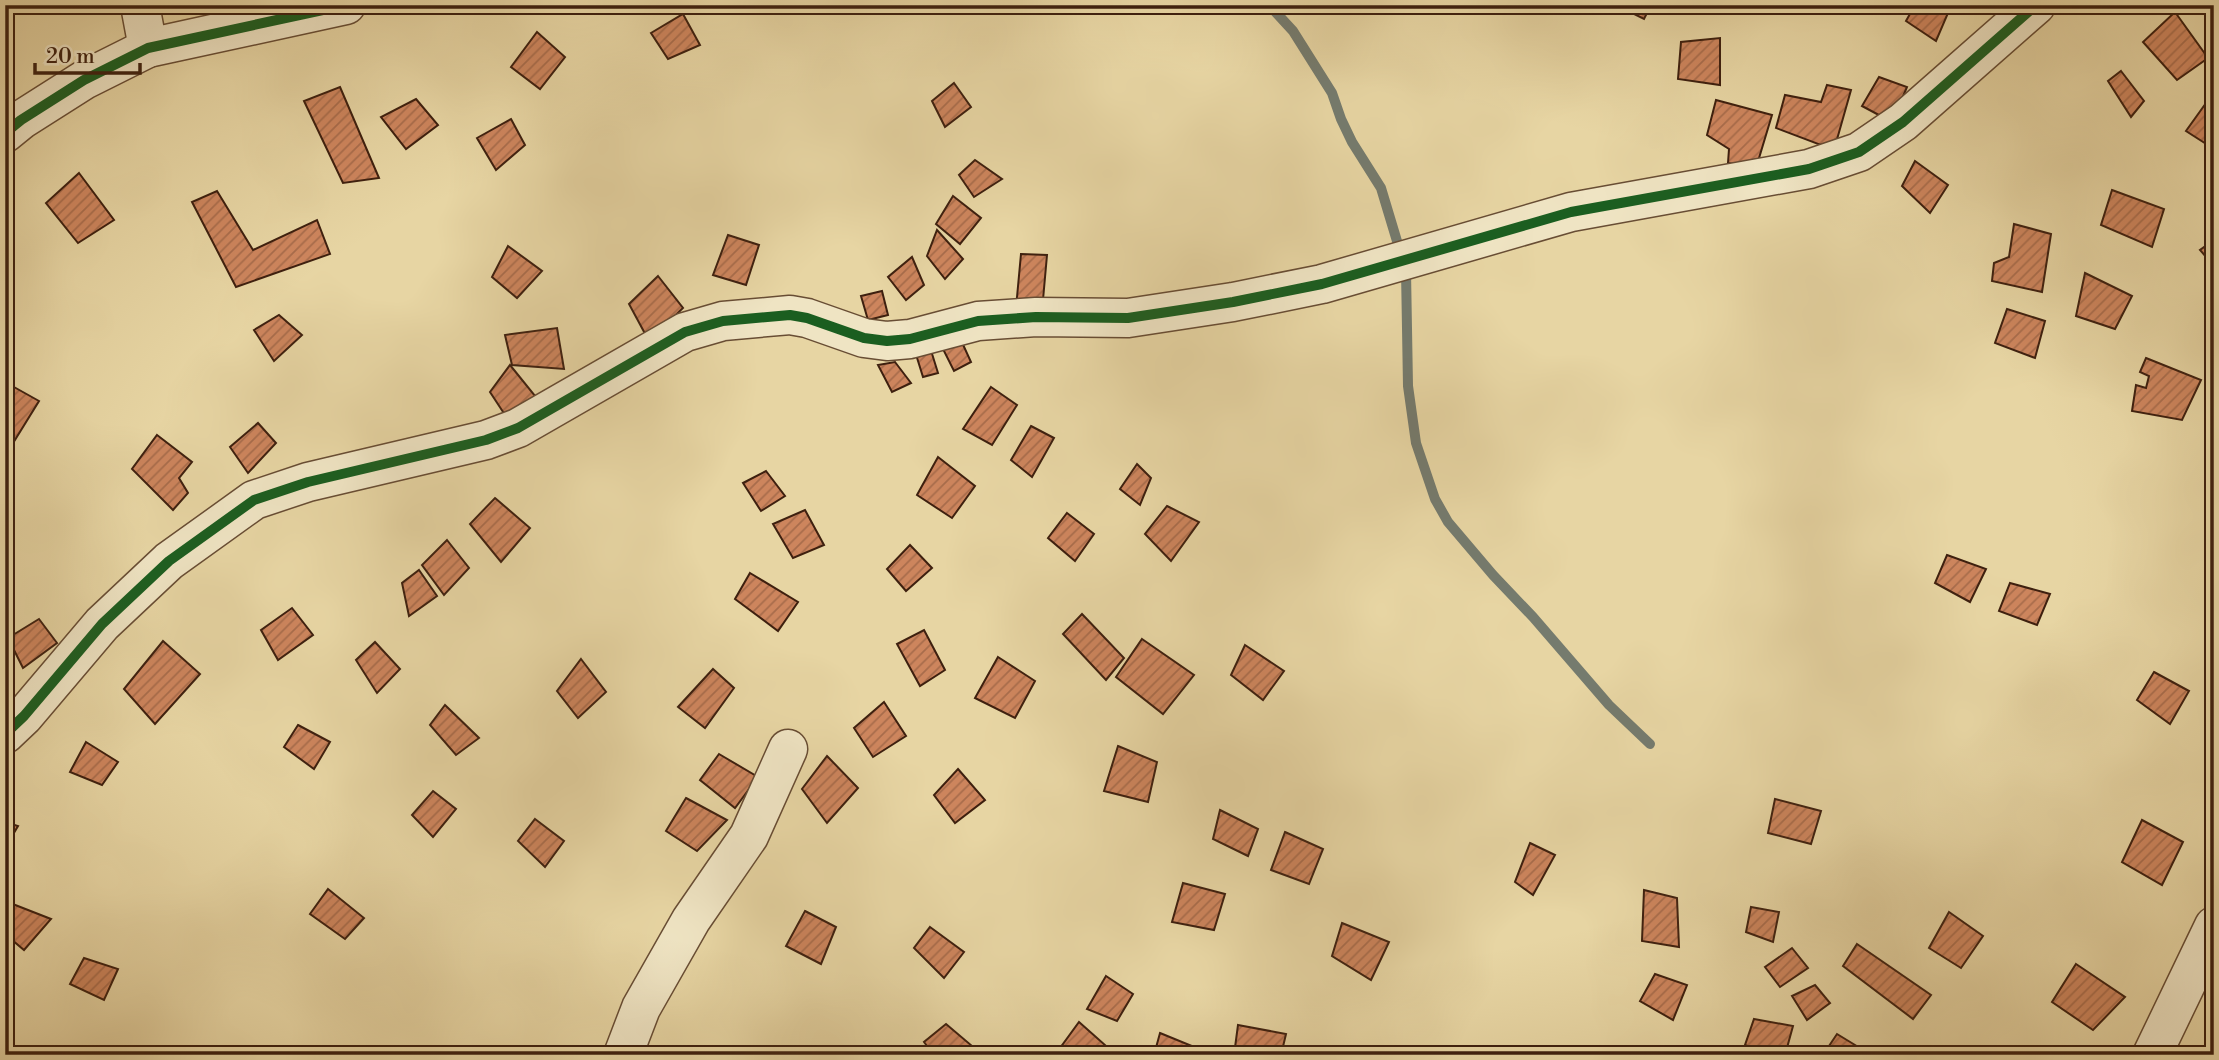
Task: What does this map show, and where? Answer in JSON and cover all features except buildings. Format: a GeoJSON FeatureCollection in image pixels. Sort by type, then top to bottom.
{"type":"FeatureCollection","features":[{"type":"Feature","properties":{"kind":"street"},"geometry":{"type":"LineString","coordinates":[[140,5],[148,48]]}},
{"type":"Feature","properties":{"kind":"street"},"geometry":{"type":"LineString","coordinates":[[5,133],[84,80],[148,48],[346,5]]}},
{"type":"Feature","properties":{"kind":"street"},"geometry":{"type":"LineString","coordinates":[[5,734],[24,716],[102,624],[169,562],[254,500],[308,482],[486,440],[518,428],[685,332],[723,321],[790,315],[807,318],[864,338],[887,341],[911,339],[978,321],[1036,317],[1128,318],[1233,302],[1322,284],[1571,212],[1809,169],[1859,152],[1903,122],[2036,5]]}},
{"type":"Feature","properties":{"kind":"street"},"geometry":{"type":"LineString","coordinates":[[622,1055],[641,1008],[691,920],[749,836],[788,749]]}},
{"type":"Feature","properties":{"kind":"street"},"geometry":{"type":"LineString","coordinates":[[2152,1055],[2214,926]]}},
{"type":"Feature","properties":{"kind":"waterway"},"geometry":{"type":"LineString","coordinates":[[1269,5],[1293,31],[1332,93],[1352,142],[1381,188],[1406,271],[1408,386],[1416,443],[1435,499],[1448,522],[1493,575],[1609,705],[1650,744]]}},
{"type":"Feature","properties":{"kind":"cycle path"},"geometry":{"type":"LineString","coordinates":[[5,133],[84,80],[148,48],[346,5]]}},
{"type":"Feature","properties":{"kind":"cycle path"},"geometry":{"type":"LineString","coordinates":[[5,734],[24,716],[102,624],[169,561],[254,500],[308,482],[486,440],[518,428],[685,332],[723,321],[790,315],[807,318],[864,338],[887,341],[910,339],[978,321],[1036,317],[1128,318],[1233,302],[1322,284],[1571,212],[1809,169],[1859,152],[1903,122],[2036,5]]}}]}
